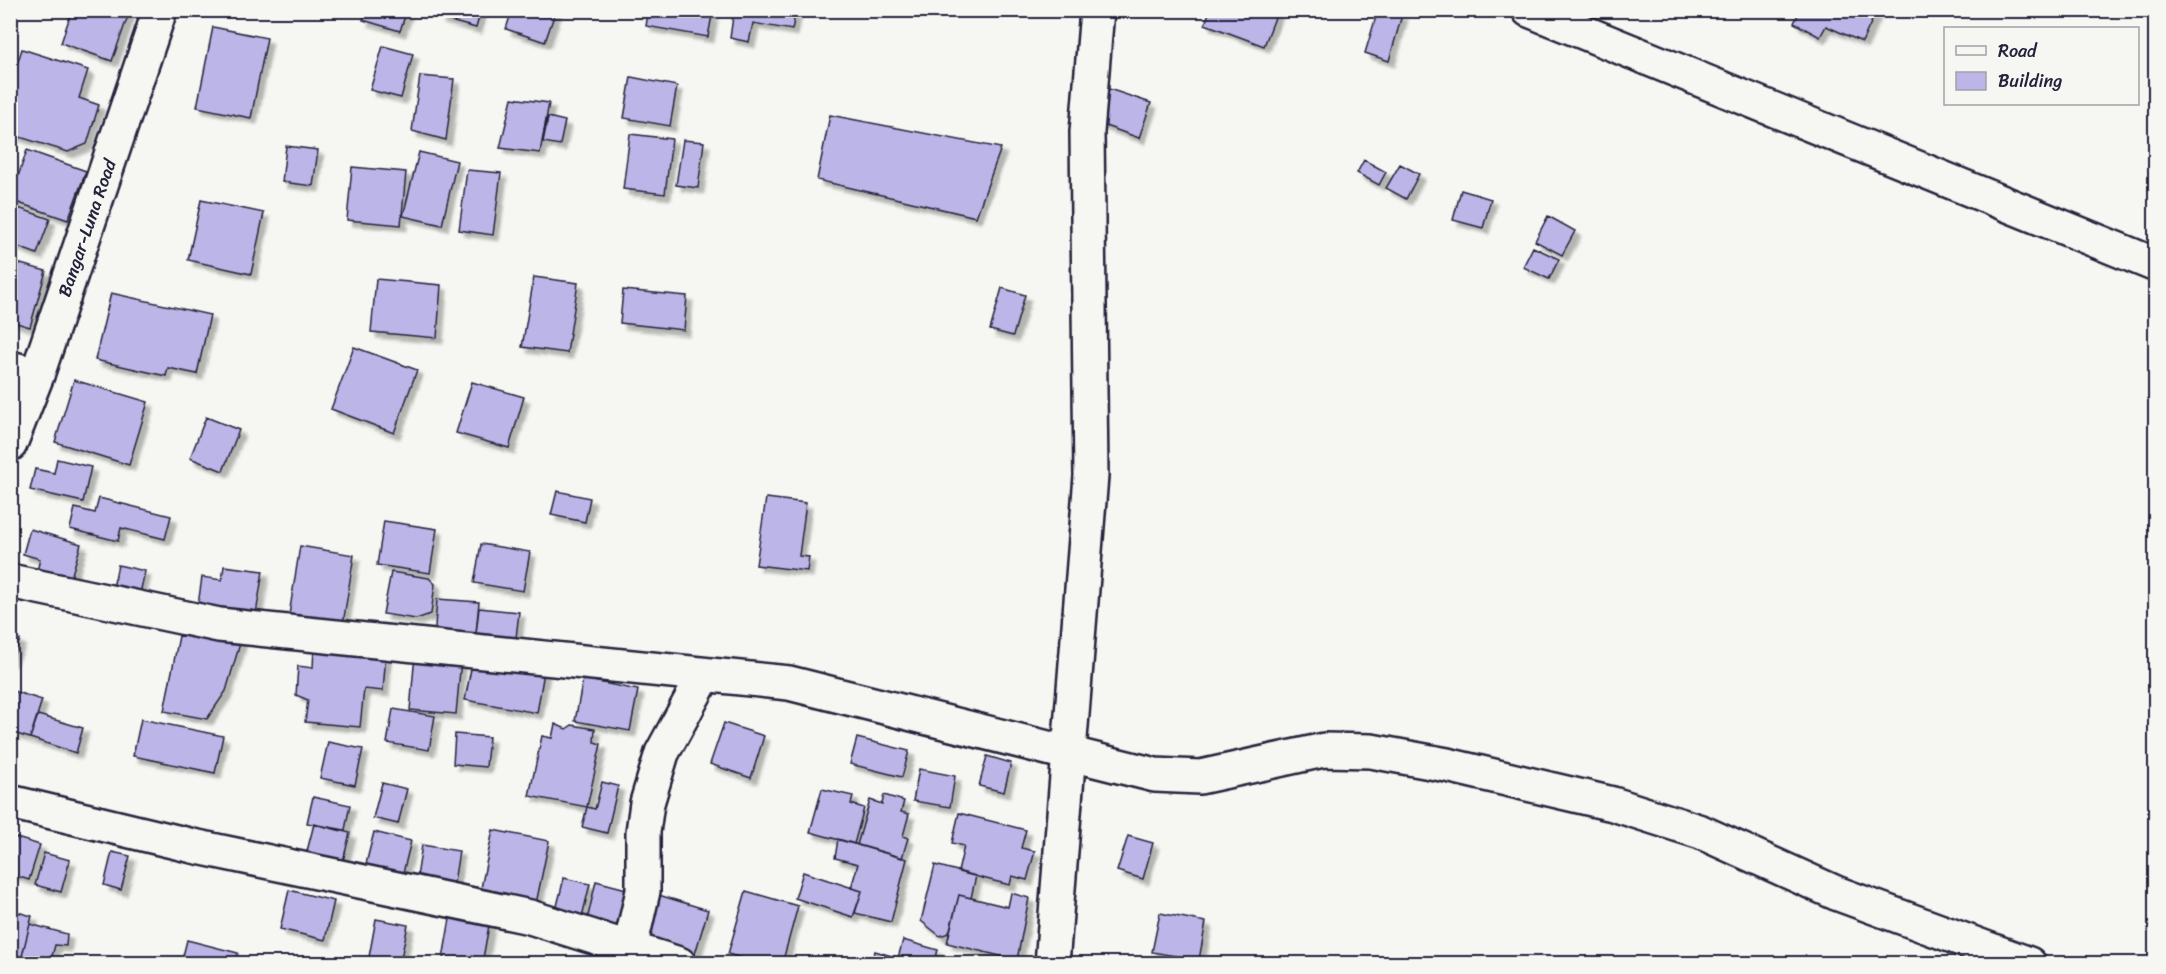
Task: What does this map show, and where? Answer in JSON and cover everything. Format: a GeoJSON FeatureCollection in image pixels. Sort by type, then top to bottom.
{"type":"FeatureCollection","features":[{"type":"Feature","properties":{"kind":"street","name":"Bangar-Luna Road"},"geometry":{"type":"LineString","coordinates":[[10,444],[24,371],[160,10]]}},
{"type":"Feature","properties":{"kind":"street"},"geometry":{"type":"LineString","coordinates":[[1052,963],[1091,476],[1087,132],[1096,10]]}},
{"type":"Feature","properties":{"kind":"street"},"geometry":{"type":"LineString","coordinates":[[1529,10],[2156,265]]}},
{"type":"Feature","properties":{"kind":"street"},"geometry":{"type":"LineString","coordinates":[[10,581],[219,625],[789,683],[1155,775],[1200,777],[1324,750],[1371,751],[1447,765],[1613,804],[1701,832],[1836,893],[2028,963]]}},
{"type":"Feature","properties":{"kind":"street"},"geometry":{"type":"LineString","coordinates":[[630,948],[643,891],[643,832],[647,803],[662,753],[704,676]]}},
{"type":"Feature","properties":{"kind":"street"},"geometry":{"type":"LineString","coordinates":[[10,802],[193,846],[530,917],[679,963]]}},
{"type":"Feature","properties":{"kind":"building"},"geometry":{"type":"Polygon","coordinates":[[[72,10],[122,10],[129,13],[112,61],[61,43],[72,10]]]}},
{"type":"Feature","properties":{"kind":"building"},"geometry":{"type":"Polygon","coordinates":[[[366,10],[407,10],[400,31],[363,20],[366,10]]]}},
{"type":"Feature","properties":{"kind":"building"},"geometry":{"type":"Polygon","coordinates":[[[441,10],[481,10],[476,28],[439,18],[441,10]]]}},
{"type":"Feature","properties":{"kind":"building"},"geometry":{"type":"Polygon","coordinates":[[[512,10],[556,10],[545,42],[506,29],[512,10]]]}},
{"type":"Feature","properties":{"kind":"building"},"geometry":{"type":"Polygon","coordinates":[[[713,10],[708,37],[646,26],[648,14],[632,11],[713,10]]]}},
{"type":"Feature","properties":{"kind":"building"},"geometry":{"type":"Polygon","coordinates":[[[734,10],[796,10],[792,30],[753,23],[749,42],[730,38],[734,10]]]}},
{"type":"Feature","properties":{"kind":"building"},"geometry":{"type":"Polygon","coordinates":[[[1210,10],[1278,10],[1264,46],[1205,24],[1210,10]]]}},
{"type":"Feature","properties":{"kind":"building"},"geometry":{"type":"Polygon","coordinates":[[[1378,10],[1402,15],[1389,61],[1365,53],[1378,10]]]}},
{"type":"Feature","properties":{"kind":"building"},"geometry":{"type":"Polygon","coordinates":[[[1800,10],[1877,10],[1862,42],[1826,26],[1820,37],[1794,23],[1800,10]]]}},
{"type":"Feature","properties":{"kind":"building"},"geometry":{"type":"Polygon","coordinates":[[[213,27],[267,38],[251,118],[197,107],[213,27]]]}},
{"type":"Feature","properties":{"kind":"building"},"geometry":{"type":"Polygon","coordinates":[[[383,46],[413,54],[401,98],[370,90],[383,46]]]}},
{"type":"Feature","properties":{"kind":"building"},"geometry":{"type":"Polygon","coordinates":[[[22,49],[88,70],[79,98],[99,105],[87,144],[68,152],[10,134],[10,86],[22,49]]]}},
{"type":"Feature","properties":{"kind":"building"},"geometry":{"type":"Polygon","coordinates":[[[420,76],[454,79],[446,140],[412,131],[420,76]]]}},
{"type":"Feature","properties":{"kind":"building"},"geometry":{"type":"Polygon","coordinates":[[[631,77],[677,86],[670,126],[624,118],[631,77]]]}},
{"type":"Feature","properties":{"kind":"building"},"geometry":{"type":"Polygon","coordinates":[[[1109,89],[1151,103],[1139,138],[1097,123],[1109,89]]]}},
{"type":"Feature","properties":{"kind":"building"},"geometry":{"type":"Polygon","coordinates":[[[512,98],[549,103],[540,153],[500,148],[512,98]]]}},
{"type":"Feature","properties":{"kind":"building"},"geometry":{"type":"Polygon","coordinates":[[[830,115],[1001,148],[976,217],[817,180],[830,115]]]}},
{"type":"Feature","properties":{"kind":"building"},"geometry":{"type":"Polygon","coordinates":[[[548,117],[565,121],[560,145],[543,142],[548,117]]]}},
{"type":"Feature","properties":{"kind":"building"},"geometry":{"type":"Polygon","coordinates":[[[630,134],[672,139],[665,194],[623,189],[630,134]]]}},
{"type":"Feature","properties":{"kind":"building"},"geometry":{"type":"Polygon","coordinates":[[[683,140],[704,142],[698,188],[676,185],[683,140]]]}},
{"type":"Feature","properties":{"kind":"building"},"geometry":{"type":"Polygon","coordinates":[[[286,146],[318,150],[313,186],[282,182],[286,146]]]}},
{"type":"Feature","properties":{"kind":"building"},"geometry":{"type":"Polygon","coordinates":[[[27,150],[86,171],[68,220],[10,200],[27,150]]]}},
{"type":"Feature","properties":{"kind":"building"},"geometry":{"type":"Polygon","coordinates":[[[419,152],[457,161],[442,225],[403,216],[419,152]]]}},
{"type":"Feature","properties":{"kind":"building"},"geometry":{"type":"Polygon","coordinates":[[[1364,160],[1386,172],[1379,185],[1357,173],[1364,160]]]}},
{"type":"Feature","properties":{"kind":"building"},"geometry":{"type":"Polygon","coordinates":[[[1400,164],[1419,174],[1406,199],[1386,188],[1400,164]]]}},
{"type":"Feature","properties":{"kind":"building"},"geometry":{"type":"Polygon","coordinates":[[[352,167],[406,172],[401,225],[347,220],[352,167]]]}},
{"type":"Feature","properties":{"kind":"building"},"geometry":{"type":"Polygon","coordinates":[[[467,170],[501,173],[493,235],[459,230],[467,170]]]}},
{"type":"Feature","properties":{"kind":"building"},"geometry":{"type":"Polygon","coordinates":[[[1461,190],[1491,199],[1483,228],[1453,220],[1461,190]]]}},
{"type":"Feature","properties":{"kind":"building"},"geometry":{"type":"Polygon","coordinates":[[[201,200],[264,213],[251,274],[188,260],[201,200]]]}},
{"type":"Feature","properties":{"kind":"building"},"geometry":{"type":"Polygon","coordinates":[[[10,205],[50,219],[37,254],[10,244],[10,205]]]}},
{"type":"Feature","properties":{"kind":"building"},"geometry":{"type":"Polygon","coordinates":[[[1548,216],[1575,231],[1562,255],[1535,241],[1548,216]]]}},
{"type":"Feature","properties":{"kind":"building"},"geometry":{"type":"Polygon","coordinates":[[[1533,247],[1559,259],[1549,279],[1523,267],[1533,247]]]}},
{"type":"Feature","properties":{"kind":"building"},"geometry":{"type":"Polygon","coordinates":[[[10,261],[46,271],[30,327],[10,321],[10,261]]]}},
{"type":"Feature","properties":{"kind":"building"},"geometry":{"type":"Polygon","coordinates":[[[534,277],[578,283],[567,353],[522,347],[534,277]]]}},
{"type":"Feature","properties":{"kind":"building"},"geometry":{"type":"Polygon","coordinates":[[[376,279],[441,285],[437,338],[371,332],[376,279]]]}},
{"type":"Feature","properties":{"kind":"building"},"geometry":{"type":"Polygon","coordinates":[[[1002,288],[1025,295],[1013,336],[990,330],[1002,288]]]}},
{"type":"Feature","properties":{"kind":"building"},"geometry":{"type":"Polygon","coordinates":[[[623,290],[687,296],[684,330],[620,323],[623,290]]]}},
{"type":"Feature","properties":{"kind":"building"},"geometry":{"type":"Polygon","coordinates":[[[111,293],[210,315],[197,374],[168,368],[166,376],[95,360],[111,293]]]}},
{"type":"Feature","properties":{"kind":"building"},"geometry":{"type":"Polygon","coordinates":[[[354,347],[417,370],[394,433],[331,409],[354,347]]]}},
{"type":"Feature","properties":{"kind":"building"},"geometry":{"type":"Polygon","coordinates":[[[74,380],[148,402],[129,465],[55,442],[74,380]]]}},
{"type":"Feature","properties":{"kind":"building"},"geometry":{"type":"Polygon","coordinates":[[[472,382],[524,397],[509,448],[456,433],[472,382]]]}},
{"type":"Feature","properties":{"kind":"building"},"geometry":{"type":"Polygon","coordinates":[[[206,417],[239,430],[223,471],[190,458],[206,417]]]}},
{"type":"Feature","properties":{"kind":"building"},"geometry":{"type":"Polygon","coordinates":[[[57,459],[91,467],[83,502],[30,490],[35,469],[54,473],[57,459]]]}},
{"type":"Feature","properties":{"kind":"building"},"geometry":{"type":"Polygon","coordinates":[[[557,491],[590,498],[585,522],[551,515],[557,491]]]}},
{"type":"Feature","properties":{"kind":"building"},"geometry":{"type":"Polygon","coordinates":[[[99,498],[171,516],[165,539],[121,528],[118,541],[70,529],[75,508],[95,513],[99,498]]]}},
{"type":"Feature","properties":{"kind":"building"},"geometry":{"type":"Polygon","coordinates":[[[766,498],[806,503],[799,556],[809,557],[807,571],[756,565],[766,498]]]}},
{"type":"Feature","properties":{"kind":"building"},"geometry":{"type":"Polygon","coordinates":[[[384,521],[437,529],[430,573],[377,565],[384,521]]]}},
{"type":"Feature","properties":{"kind":"building"},"geometry":{"type":"Polygon","coordinates":[[[30,529],[81,544],[67,591],[37,571],[40,559],[23,554],[30,529]]]}},
{"type":"Feature","properties":{"kind":"building"},"geometry":{"type":"Polygon","coordinates":[[[481,544],[530,552],[523,591],[474,583],[481,544]]]}},
{"type":"Feature","properties":{"kind":"building"},"geometry":{"type":"Polygon","coordinates":[[[300,546],[354,555],[343,624],[289,615],[300,546]]]}},
{"type":"Feature","properties":{"kind":"building"},"geometry":{"type":"Polygon","coordinates":[[[118,565],[145,571],[139,598],[112,592],[118,565]]]}},
{"type":"Feature","properties":{"kind":"building"},"geometry":{"type":"Polygon","coordinates":[[[224,566],[263,571],[256,614],[198,605],[202,577],[222,580],[224,566]]]}},
{"type":"Feature","properties":{"kind":"building"},"geometry":{"type":"Polygon","coordinates":[[[391,572],[429,578],[435,584],[431,614],[416,619],[383,614],[391,572]]]}},
{"type":"Feature","properties":{"kind":"building"},"geometry":{"type":"Polygon","coordinates":[[[437,599],[479,602],[475,643],[434,640],[437,599]]]}},
{"type":"Feature","properties":{"kind":"building"},"geometry":{"type":"Polygon","coordinates":[[[479,608],[519,612],[515,647],[475,643],[479,608]]]}},
{"type":"Feature","properties":{"kind":"building"},"geometry":{"type":"Polygon","coordinates":[[[10,636],[20,640],[10,662],[10,636]]]}},
{"type":"Feature","properties":{"kind":"building"},"geometry":{"type":"Polygon","coordinates":[[[179,636],[241,640],[226,691],[207,719],[164,711],[179,636]]]}},
{"type":"Feature","properties":{"kind":"building"},"geometry":{"type":"Polygon","coordinates":[[[314,647],[386,654],[383,691],[364,689],[360,727],[305,722],[308,700],[296,695],[298,666],[313,668],[314,647]]]}},
{"type":"Feature","properties":{"kind":"building"},"geometry":{"type":"Polygon","coordinates":[[[415,655],[461,660],[456,714],[410,710],[415,655]]]}},
{"type":"Feature","properties":{"kind":"building"},"geometry":{"type":"Polygon","coordinates":[[[473,658],[544,672],[537,713],[465,700],[473,658]]]}},
{"type":"Feature","properties":{"kind":"building"},"geometry":{"type":"Polygon","coordinates":[[[583,679],[638,690],[630,731],[575,721],[583,679]]]}},
{"type":"Feature","properties":{"kind":"building"},"geometry":{"type":"Polygon","coordinates":[[[10,690],[42,700],[30,738],[10,732],[10,690]]]}},
{"type":"Feature","properties":{"kind":"building"},"geometry":{"type":"Polygon","coordinates":[[[393,709],[435,716],[429,750],[387,743],[393,709]]]}},
{"type":"Feature","properties":{"kind":"building"},"geometry":{"type":"Polygon","coordinates":[[[38,715],[83,728],[76,753],[30,738],[38,715]]]}},
{"type":"Feature","properties":{"kind":"building"},"geometry":{"type":"Polygon","coordinates":[[[141,719],[223,736],[215,773],[133,756],[141,719]]]}},
{"type":"Feature","properties":{"kind":"building"},"geometry":{"type":"Polygon","coordinates":[[[724,723],[764,736],[751,778],[710,764],[724,723]]]}},
{"type":"Feature","properties":{"kind":"building"},"geometry":{"type":"Polygon","coordinates":[[[555,724],[566,729],[572,725],[595,729],[594,742],[601,744],[587,807],[529,796],[542,736],[552,738],[555,724]]]}},
{"type":"Feature","properties":{"kind":"building"},"geometry":{"type":"Polygon","coordinates":[[[455,734],[489,737],[486,767],[453,764],[455,734]]]}},
{"type":"Feature","properties":{"kind":"building"},"geometry":{"type":"Polygon","coordinates":[[[857,738],[909,751],[902,777],[850,764],[857,738]]]}},
{"type":"Feature","properties":{"kind":"building"},"geometry":{"type":"Polygon","coordinates":[[[328,742],[363,749],[355,785],[320,778],[328,742]]]}},
{"type":"Feature","properties":{"kind":"building"},"geometry":{"type":"Polygon","coordinates":[[[987,756],[1011,763],[1004,792],[979,786],[987,756]]]}},
{"type":"Feature","properties":{"kind":"building"},"geometry":{"type":"Polygon","coordinates":[[[919,769],[955,776],[950,807],[913,801],[919,769]]]}},
{"type":"Feature","properties":{"kind":"building"},"geometry":{"type":"Polygon","coordinates":[[[602,782],[618,786],[607,833],[582,827],[587,807],[595,809],[602,782]]]}},
{"type":"Feature","properties":{"kind":"building"},"geometry":{"type":"Polygon","coordinates":[[[382,783],[407,789],[398,824],[373,818],[382,783]]]}},
{"type":"Feature","properties":{"kind":"building"},"geometry":{"type":"Polygon","coordinates":[[[822,789],[853,796],[851,804],[864,808],[854,844],[810,832],[822,789]]]}},
{"type":"Feature","properties":{"kind":"building"},"geometry":{"type":"Polygon","coordinates":[[[884,795],[904,801],[901,812],[909,814],[903,836],[908,838],[902,858],[857,845],[870,800],[882,804],[884,795]]]}},
{"type":"Feature","properties":{"kind":"building"},"geometry":{"type":"Polygon","coordinates":[[[313,797],[350,805],[345,830],[307,823],[313,797]]]}},
{"type":"Feature","properties":{"kind":"building"},"geometry":{"type":"Polygon","coordinates":[[[959,813],[1026,830],[1021,848],[1035,851],[1027,880],[1012,876],[1010,885],[958,872],[964,846],[952,843],[959,813]]]}},
{"type":"Feature","properties":{"kind":"building"},"geometry":{"type":"Polygon","coordinates":[[[314,824],[350,833],[341,869],[305,859],[314,824]]]}},
{"type":"Feature","properties":{"kind":"building"},"geometry":{"type":"Polygon","coordinates":[[[493,830],[549,841],[536,904],[480,893],[493,830]]]}},
{"type":"Feature","properties":{"kind":"building"},"geometry":{"type":"Polygon","coordinates":[[[374,832],[411,841],[401,881],[364,872],[374,832]]]}},
{"type":"Feature","properties":{"kind":"building"},"geometry":{"type":"Polygon","coordinates":[[[10,836],[40,845],[29,880],[10,874],[10,836]]]}},
{"type":"Feature","properties":{"kind":"building"},"geometry":{"type":"Polygon","coordinates":[[[1128,836],[1153,843],[1143,879],[1117,871],[1128,836]]]}},
{"type":"Feature","properties":{"kind":"building"},"geometry":{"type":"Polygon","coordinates":[[[838,839],[907,859],[891,922],[855,913],[862,891],[851,888],[858,864],[835,858],[838,839]]]}},
{"type":"Feature","properties":{"kind":"building"},"geometry":{"type":"Polygon","coordinates":[[[422,845],[459,851],[454,883],[417,877],[422,845]]]}},
{"type":"Feature","properties":{"kind":"building"},"geometry":{"type":"Polygon","coordinates":[[[112,852],[130,856],[121,890],[104,885],[112,852]]]}},
{"type":"Feature","properties":{"kind":"building"},"geometry":{"type":"Polygon","coordinates":[[[44,853],[70,860],[61,892],[35,885],[44,853]]]}},
{"type":"Feature","properties":{"kind":"building"},"geometry":{"type":"Polygon","coordinates":[[[935,865],[976,876],[971,898],[959,895],[949,933],[940,936],[921,921],[935,865]]]}},
{"type":"Feature","properties":{"kind":"building"},"geometry":{"type":"Polygon","coordinates":[[[803,872],[862,891],[853,917],[795,898],[803,872]]]}},
{"type":"Feature","properties":{"kind":"building"},"geometry":{"type":"Polygon","coordinates":[[[564,878],[590,884],[581,921],[555,914],[564,878]]]}},
{"type":"Feature","properties":{"kind":"building"},"geometry":{"type":"Polygon","coordinates":[[[596,881],[634,891],[621,935],[586,925],[596,881]]]}},
{"type":"Feature","properties":{"kind":"building"},"geometry":{"type":"Polygon","coordinates":[[[289,890],[334,901],[325,940],[280,929],[289,890]]]}},
{"type":"Feature","properties":{"kind":"building"},"geometry":{"type":"Polygon","coordinates":[[[746,891],[798,906],[782,964],[761,964],[728,954],[746,891]]]}},
{"type":"Feature","properties":{"kind":"building"},"geometry":{"type":"Polygon","coordinates":[[[652,893],[708,910],[695,954],[639,937],[652,893]]]}},
{"type":"Feature","properties":{"kind":"building"},"geometry":{"type":"Polygon","coordinates":[[[1011,893],[1029,898],[1017,960],[947,943],[959,895],[1008,907],[1011,893]]]}},
{"type":"Feature","properties":{"kind":"building"},"geometry":{"type":"Polygon","coordinates":[[[10,910],[32,916],[20,964],[10,964],[10,910]]]}},
{"type":"Feature","properties":{"kind":"building"},"geometry":{"type":"Polygon","coordinates":[[[451,913],[490,920],[482,964],[442,964],[451,913]]]}},
{"type":"Feature","properties":{"kind":"building"},"geometry":{"type":"Polygon","coordinates":[[[1160,913],[1206,922],[1199,960],[1152,952],[1160,913]]]}},
{"type":"Feature","properties":{"kind":"building"},"geometry":{"type":"Polygon","coordinates":[[[376,919],[408,925],[400,963],[369,957],[376,919]]]}},
{"type":"Feature","properties":{"kind":"building"},"geometry":{"type":"Polygon","coordinates":[[[30,924],[67,934],[66,946],[55,945],[50,964],[20,964],[30,924]]]}},
{"type":"Feature","properties":{"kind":"building"},"geometry":{"type":"Polygon","coordinates":[[[187,940],[238,953],[235,964],[181,964],[187,940]]]}},
{"type":"Feature","properties":{"kind":"building"},"geometry":{"type":"Polygon","coordinates":[[[903,940],[938,950],[934,964],[871,964],[875,951],[898,958],[903,940]]]}}]}
